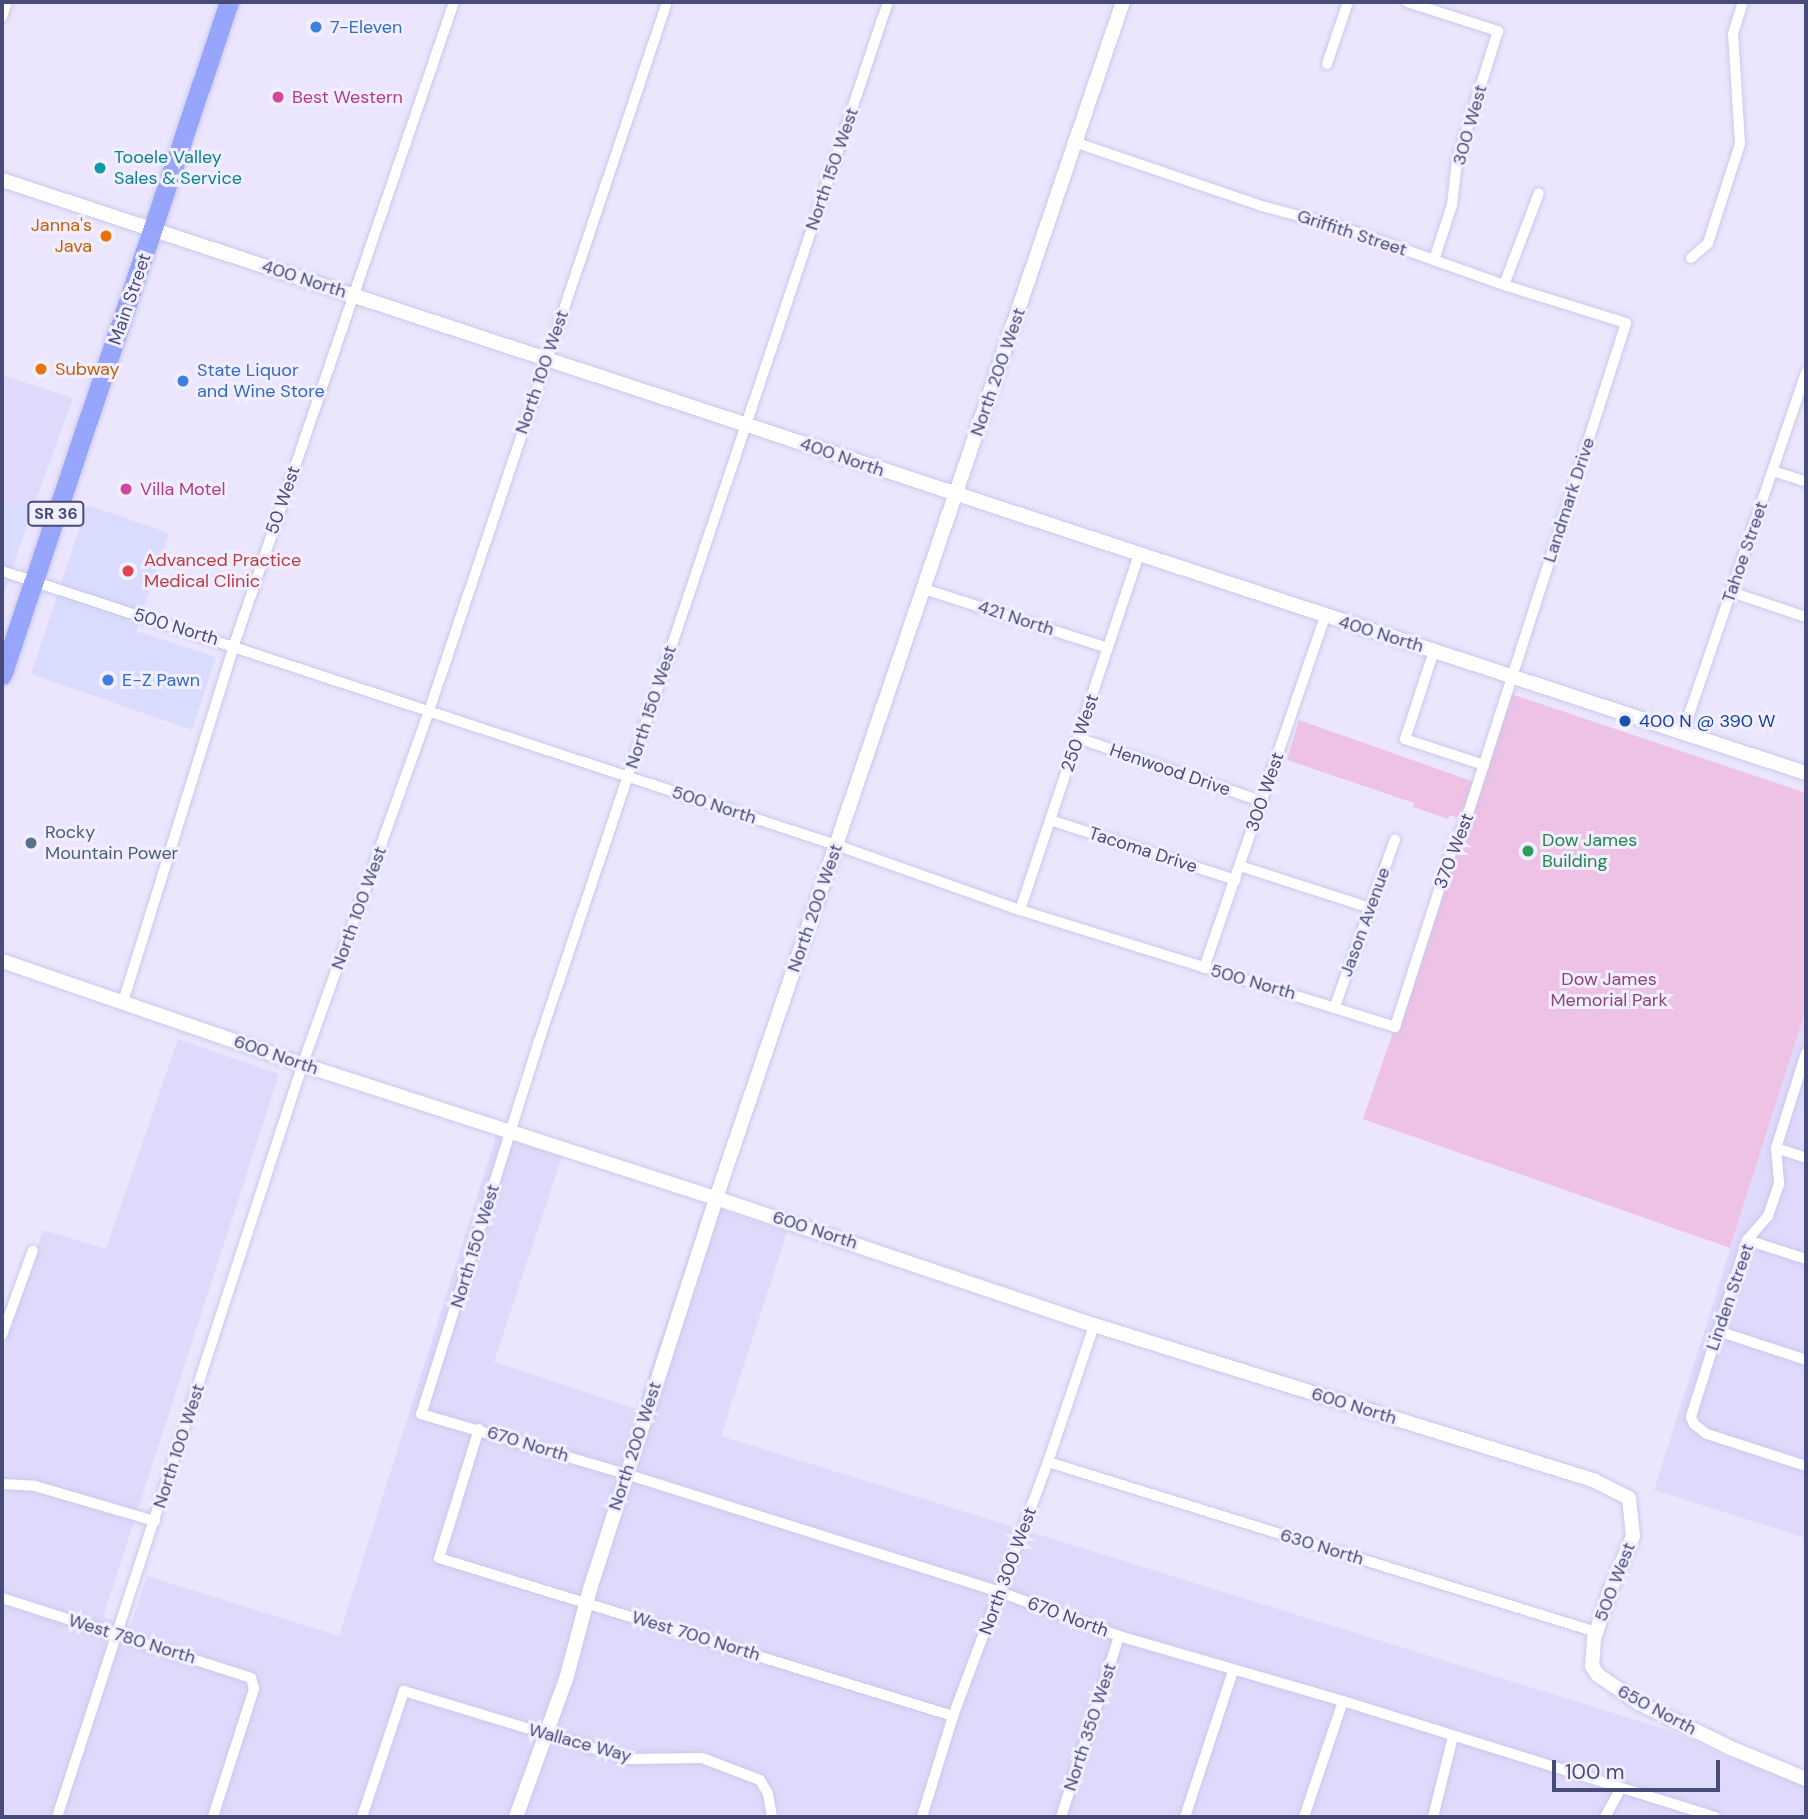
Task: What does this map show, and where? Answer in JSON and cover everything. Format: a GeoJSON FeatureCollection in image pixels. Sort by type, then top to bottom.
{"type":"FeatureCollection","features":[{"type":"Feature","properties":{"kind":"highway","name":"Main Street"},"geometry":{"type":"LineString","coordinates":[[2,676],[229,2]]}},
{"type":"Feature","properties":{"kind":"street"},"geometry":{"type":"LineString","coordinates":[[2,17],[7,2]]}},
{"type":"Feature","properties":{"kind":"street","name":"50 West"},"geometry":{"type":"LineString","coordinates":[[122,1002],[234,645],[454,2]]}},
{"type":"Feature","properties":{"kind":"street","name":"North 100 West"},"geometry":{"type":"LineString","coordinates":[[57,1817],[119,1635],[303,1063],[429,710],[667,2]]}},
{"type":"Feature","properties":{"kind":"street","name":"North 150 West"},"geometry":{"type":"LineString","coordinates":[[421,1414],[628,778],[888,2]]}},
{"type":"Feature","properties":{"kind":"street","name":"North 200 West"},"geometry":{"type":"LineString","coordinates":[[516,1817],[567,1676],[586,1602],[716,1198],[1123,2]]}},
{"type":"Feature","properties":{"kind":"street"},"geometry":{"type":"LineString","coordinates":[[1327,64],[1349,2]]}},
{"type":"Feature","properties":{"kind":"street","name":"300 West"},"geometry":{"type":"LineString","coordinates":[[1407,2],[1498,32],[1457,159],[1452,205],[1434,260]]}},
{"type":"Feature","properties":{"kind":"street"},"geometry":{"type":"LineString","coordinates":[[1691,258],[1708,243],[1740,144],[1733,34],[1743,2]]}},
{"type":"Feature","properties":{"kind":"street","name":"Griffith Street"},"geometry":{"type":"LineString","coordinates":[[1077,143],[1626,323]]}},
{"type":"Feature","properties":{"kind":"street","name":"400 North"},"geometry":{"type":"LineString","coordinates":[[2,180],[547,358],[955,496],[1806,773]]}},
{"type":"Feature","properties":{"kind":"street"},"geometry":{"type":"LineString","coordinates":[[1504,285],[1539,193]]}},
{"type":"Feature","properties":{"kind":"street","name":"Landmark Drive"},"geometry":{"type":"LineString","coordinates":[[1513,676],[1626,323]]}},
{"type":"Feature","properties":{"kind":"street","name":"Tahoe Street"},"geometry":{"type":"LineString","coordinates":[[1683,732],[1806,372]]}},
{"type":"Feature","properties":{"kind":"street"},"geometry":{"type":"LineString","coordinates":[[1773,471],[1806,482]]}},
{"type":"Feature","properties":{"kind":"street","name":"250 West"},"geometry":{"type":"LineString","coordinates":[[1020,910],[1139,555]]}},
{"type":"Feature","properties":{"kind":"street","name":"500 North"},"geometry":{"type":"LineString","coordinates":[[2,570],[836,845],[1020,910],[1335,1006],[1395,1027]]}},
{"type":"Feature","properties":{"kind":"street","name":"421 North"},"geometry":{"type":"LineString","coordinates":[[924,589],[1108,648]]}},
{"type":"Feature","properties":{"kind":"street"},"geometry":{"type":"LineString","coordinates":[[1731,592],[1806,617]]}},
{"type":"Feature","properties":{"kind":"street","name":"300 West"},"geometry":{"type":"LineString","coordinates":[[1204,968],[1325,616]]}},
{"type":"Feature","properties":{"kind":"street"},"geometry":{"type":"LineString","coordinates":[[1434,651],[1405,738],[1484,765]]}},
{"type":"Feature","properties":{"kind":"street","name":"370 West"},"geometry":{"type":"LineString","coordinates":[[1395,1027],[1450,856],[1462,832],[1513,676]]}},
{"type":"Feature","properties":{"kind":"street","name":"Henwood Drive"},"geometry":{"type":"LineString","coordinates":[[1078,738],[1261,801]]}},
{"type":"Feature","properties":{"kind":"street","name":"Tacoma Drive"},"geometry":{"type":"LineString","coordinates":[[1051,820],[1236,880]]}},
{"type":"Feature","properties":{"kind":"street","name":"Jason Avenue"},"geometry":{"type":"LineString","coordinates":[[1335,1006],[1395,839]]}},
{"type":"Feature","properties":{"kind":"street"},"geometry":{"type":"LineString","coordinates":[[1240,866],[1370,908]]}},
{"type":"Feature","properties":{"kind":"street","name":"600 North"},"geometry":{"type":"LineString","coordinates":[[2,961],[1094,1325],[1593,1480],[1629,1498]]}},
{"type":"Feature","properties":{"kind":"street","name":"Linden Street"},"geometry":{"type":"LineString","coordinates":[[1806,1055],[1776,1148],[1779,1184],[1768,1216],[1747,1240],[1693,1408],[1693,1424],[1707,1434],[1806,1466]]}},
{"type":"Feature","properties":{"kind":"street"},"geometry":{"type":"LineString","coordinates":[[1776,1148],[1806,1157]]}},
{"type":"Feature","properties":{"kind":"street"},"geometry":{"type":"LineString","coordinates":[[1747,1240],[1806,1259]]}},
{"type":"Feature","properties":{"kind":"street"},"geometry":{"type":"LineString","coordinates":[[2,1335],[33,1250]]}},
{"type":"Feature","properties":{"kind":"street","name":"North 300 West"},"geometry":{"type":"LineString","coordinates":[[922,1817],[953,1716],[1048,1462],[1094,1325]]}},
{"type":"Feature","properties":{"kind":"street"},"geometry":{"type":"LineString","coordinates":[[1718,1331],[1806,1360]]}},
{"type":"Feature","properties":{"kind":"street","name":"670 North"},"geometry":{"type":"LineString","coordinates":[[421,1414],[626,1474],[1000,1592],[1119,1636],[1343,1701],[1715,1817]]}},
{"type":"Feature","properties":{"kind":"street","name":"West 700 North"},"geometry":{"type":"LineString","coordinates":[[479,1429],[439,1558],[953,1716]]}},
{"type":"Feature","properties":{"kind":"street","name":"630 North"},"geometry":{"type":"LineString","coordinates":[[1048,1462],[1596,1632]]}},
{"type":"Feature","properties":{"kind":"street"},"geometry":{"type":"LineString","coordinates":[[2,1483],[35,1486],[155,1521]]}},
{"type":"Feature","properties":{"kind":"street","name":"500 West"},"geometry":{"type":"LineString","coordinates":[[1592,1666],[1596,1632],[1633,1536],[1629,1498]]}},
{"type":"Feature","properties":{"kind":"street","name":"West 780 North"},"geometry":{"type":"LineString","coordinates":[[2,1598],[251,1678],[254,1689],[213,1817]]}},
{"type":"Feature","properties":{"kind":"street","name":"North 350 West"},"geometry":{"type":"LineString","coordinates":[[1061,1817],[1119,1636]]}},
{"type":"Feature","properties":{"kind":"street","name":"650 North"},"geometry":{"type":"LineString","coordinates":[[1592,1666],[1608,1684],[1639,1703],[1731,1748],[1806,1779]]}},
{"type":"Feature","properties":{"kind":"street"},"geometry":{"type":"LineString","coordinates":[[1185,1817],[1233,1671]]}},
{"type":"Feature","properties":{"kind":"street","name":"Wallace Way"},"geometry":{"type":"LineString","coordinates":[[362,1817],[404,1691],[629,1759],[702,1758],[760,1780],[768,1794],[772,1817]]}},
{"type":"Feature","properties":{"kind":"street"},"geometry":{"type":"LineString","coordinates":[[1304,1817],[1343,1701]]}},
{"type":"Feature","properties":{"kind":"street"},"geometry":{"type":"LineString","coordinates":[[1433,1817],[1453,1737]]}},
{"type":"Feature","properties":{"kind":"street"},"geometry":{"type":"LineString","coordinates":[[1605,1817],[1621,1788]]}},
{"type":"Feature","properties":{"kind":"shaded area"},"geometry":{"type":"Polygon","coordinates":[[[2,375],[73,398],[32,511],[2,501],[2,375]]]}},
{"type":"Feature","properties":{"kind":"shaded area"},"geometry":{"type":"Polygon","coordinates":[[[2,501],[32,511],[2,599],[2,501]]]}},
{"type":"Feature","properties":{"kind":"shaded area"},"geometry":{"type":"Polygon","coordinates":[[[87,505],[169,533],[136,631],[216,657],[192,730],[31,674],[87,505]]]}},
{"type":"Feature","properties":{"kind":"shaded area"},"geometry":{"type":"Polygon","coordinates":[[[1806,1009],[1806,1538],[1654,1490],[1806,1009]]]}},
{"type":"Feature","properties":{"kind":"shaded area"},"geometry":{"type":"Polygon","coordinates":[[[178,1039],[279,1074],[103,1617],[131,1626],[147,1576],[339,1636],[496,1136],[562,1156],[494,1362],[637,1409],[705,1204],[787,1232],[721,1436],[1671,1731],[1723,1755],[1806,1784],[1806,1817],[2,1817],[2,1354],[43,1230],[106,1249],[178,1039]]]}},
{"type":"Feature","properties":{"kind":"green space","name":"Dow James Memorial Park"},"geometry":{"type":"Polygon","coordinates":[[[1511,694],[1806,793],[1806,1009],[1730,1248],[1363,1119],[1466,821],[1450,815],[1448,819],[1413,807],[1414,803],[1287,760],[1299,720],[1480,784],[1511,694]]]}},
{"type":"Feature","properties":{"kind":"place","name":"7-Eleven"},"geometry":{"type":"Point","coordinates":[316,27]}},
{"type":"Feature","properties":{"kind":"place","name":"Best Western"},"geometry":{"type":"Point","coordinates":[278,97]}},
{"type":"Feature","properties":{"kind":"place","name":"Tooele Valley Sales & Service"},"geometry":{"type":"Point","coordinates":[100,168]}},
{"type":"Feature","properties":{"kind":"place","name":"Janna's Java"},"geometry":{"type":"Point","coordinates":[106,236]}},
{"type":"Feature","properties":{"kind":"place","name":"Subway"},"geometry":{"type":"Point","coordinates":[41,369]}},
{"type":"Feature","properties":{"kind":"place","name":"State Liquor and Wine Store"},"geometry":{"type":"Point","coordinates":[183,381]}},
{"type":"Feature","properties":{"kind":"place","name":"Villa Motel"},"geometry":{"type":"Point","coordinates":[126,489]}},
{"type":"Feature","properties":{"kind":"place","name":"Advanced Practice Medical Clinic"},"geometry":{"type":"Point","coordinates":[128,571]}},
{"type":"Feature","properties":{"kind":"place","name":"E-Z Pawn"},"geometry":{"type":"Point","coordinates":[108,680]}},
{"type":"Feature","properties":{"kind":"place","name":"400 N @ 390 W"},"geometry":{"type":"Point","coordinates":[1625,721]}},
{"type":"Feature","properties":{"kind":"place","name":"Rocky Mountain Power"},"geometry":{"type":"Point","coordinates":[31,843]}},
{"type":"Feature","properties":{"kind":"place","name":"Dow James Building"},"geometry":{"type":"Point","coordinates":[1528,851]}}]}
